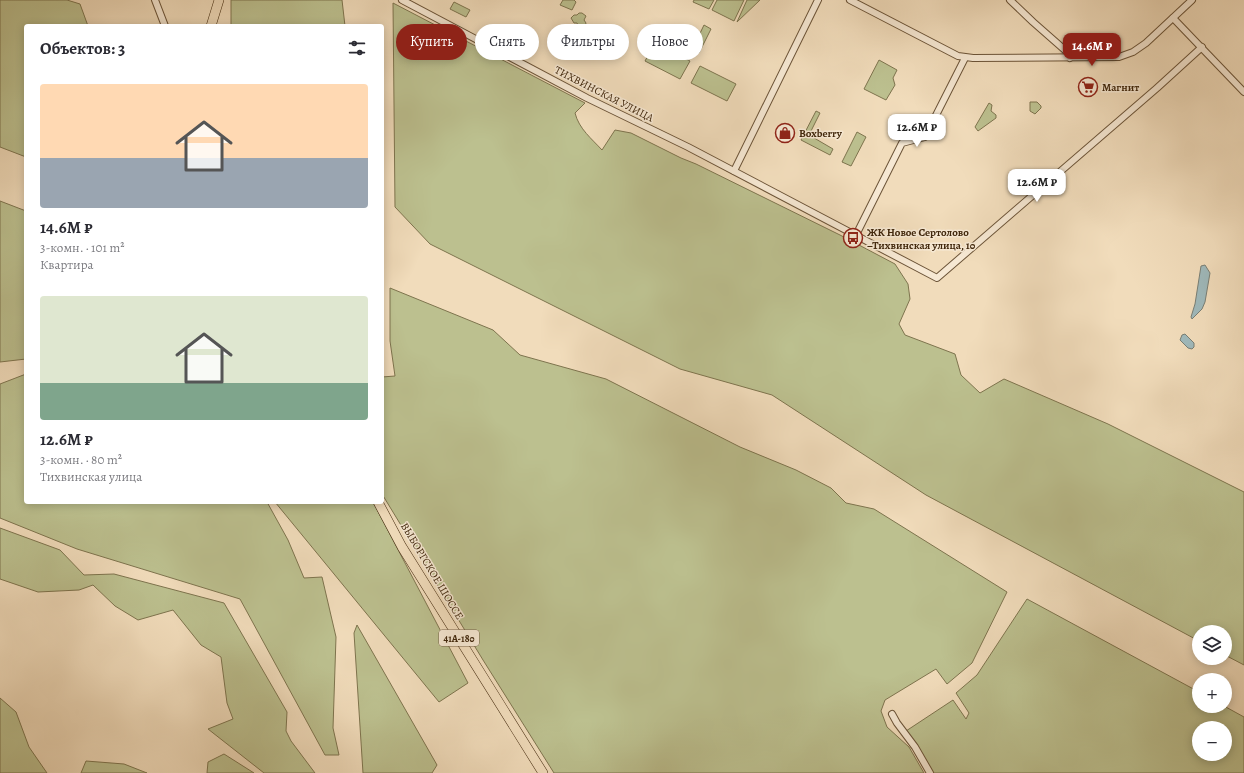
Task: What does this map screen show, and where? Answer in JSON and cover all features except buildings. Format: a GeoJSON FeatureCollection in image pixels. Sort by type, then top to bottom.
{"type":"FeatureCollection","features":[{"type":"Feature","properties":{"kind":"main road"},"geometry":{"type":"LineString","coordinates":[[212,24],[219,0]]}},
{"type":"Feature","properties":{"kind":"main road","name":"ВЫБОРГСКОЕ ШОССЕ"},"geometry":{"type":"LineString","coordinates":[[379,504],[406,553],[543,773]]}},
{"type":"Feature","properties":{"kind":"street"},"geometry":{"type":"LineString","coordinates":[[155,0],[164,24]]}},
{"type":"Feature","properties":{"kind":"street","name":"ТИХВИНСКАЯ УЛИЦА"},"geometry":{"type":"LineString","coordinates":[[402,0],[587,98],[688,147],[937,278],[1157,88],[1202,47]]}},
{"type":"Feature","properties":{"kind":"street"},"geometry":{"type":"LineString","coordinates":[[734,171],[818,0]]}},
{"type":"Feature","properties":{"kind":"street"},"geometry":{"type":"LineString","coordinates":[[850,0],[958,56],[965,58],[1119,57],[1146,43],[1192,0]]}},
{"type":"Feature","properties":{"kind":"street"},"geometry":{"type":"LineString","coordinates":[[1010,0],[1066,51],[1070,58]]}},
{"type":"Feature","properties":{"kind":"street"},"geometry":{"type":"LineString","coordinates":[[1173,18],[1244,92]]}},
{"type":"Feature","properties":{"kind":"street"},"geometry":{"type":"LineString","coordinates":[[856,235],[902,143],[925,137],[965,58]]}},
{"type":"Feature","properties":{"kind":"street"},"geometry":{"type":"LineString","coordinates":[[892,714],[915,747],[930,773]]}},
{"type":"Feature","properties":{"kind":"green space"},"geometry":{"type":"Polygon","coordinates":[[[0,0],[67,0],[80,4],[87,24],[24,24],[24,156],[0,147],[0,0]]]}},
{"type":"Feature","properties":{"kind":"green space"},"geometry":{"type":"Polygon","coordinates":[[[231,0],[342,0],[345,24],[231,24],[231,0]]]}},
{"type":"Feature","properties":{"kind":"green space"},"geometry":{"type":"Polygon","coordinates":[[[563,0],[574,0],[576,2],[572,10],[560,5],[563,0]]]}},
{"type":"Feature","properties":{"kind":"green space"},"geometry":{"type":"Polygon","coordinates":[[[694,0],[714,0],[709,9],[693,2],[694,0]]]}},
{"type":"Feature","properties":{"kind":"green space"},"geometry":{"type":"Polygon","coordinates":[[[717,0],[744,0],[734,21],[712,10],[717,0]]]}},
{"type":"Feature","properties":{"kind":"green space"},"geometry":{"type":"Polygon","coordinates":[[[747,0],[760,0],[737,22],[747,0]]]}},
{"type":"Feature","properties":{"kind":"green space"},"geometry":{"type":"Polygon","coordinates":[[[454,2],[470,10],[466,17],[450,9],[454,2]]]}},
{"type":"Feature","properties":{"kind":"green space"},"geometry":{"type":"Polygon","coordinates":[[[393,3],[433,24],[396,24],[396,60],[467,60],[467,42],[475,46],[475,60],[502,60],[585,103],[575,113],[577,119],[586,133],[602,150],[615,130],[631,133],[840,235],[895,264],[908,284],[910,299],[899,324],[905,335],[955,354],[961,375],[980,393],[1004,379],[1108,424],[1244,492],[1244,665],[1232,659],[1232,625],[1192,625],[1192,637],[926,495],[772,395],[680,369],[430,244],[395,207],[393,3]]]}},
{"type":"Feature","properties":{"kind":"green space"},"geometry":{"type":"Polygon","coordinates":[[[582,13],[586,16],[584,20],[586,24],[574,23],[571,18],[574,15],[582,13]]]}},
{"type":"Feature","properties":{"kind":"green space"},"geometry":{"type":"Polygon","coordinates":[[[704,25],[711,29],[703,45],[704,25]]]}},
{"type":"Feature","properties":{"kind":"green space"},"geometry":{"type":"Polygon","coordinates":[[[688,60],[690,61],[680,79],[645,61],[688,60]]]}},
{"type":"Feature","properties":{"kind":"green space"},"geometry":{"type":"Polygon","coordinates":[[[879,60],[897,70],[893,78],[895,85],[886,100],[864,89],[879,60]]]}},
{"type":"Feature","properties":{"kind":"green space"},"geometry":{"type":"Polygon","coordinates":[[[700,66],[736,84],[727,101],[691,83],[700,66]]]}},
{"type":"Feature","properties":{"kind":"green space"},"geometry":{"type":"Polygon","coordinates":[[[1030,102],[1037,102],[1041,106],[1035,114],[1030,111],[1030,102]]]}},
{"type":"Feature","properties":{"kind":"green space"},"geometry":{"type":"Polygon","coordinates":[[[989,103],[992,105],[991,111],[996,115],[996,118],[978,131],[975,127],[989,103]]]}},
{"type":"Feature","properties":{"kind":"green space"},"geometry":{"type":"Polygon","coordinates":[[[816,111],[820,113],[809,135],[833,149],[830,155],[801,140],[816,111]]]}},
{"type":"Feature","properties":{"kind":"green space"},"geometry":{"type":"Polygon","coordinates":[[[857,132],[866,137],[851,166],[842,162],[857,132]]]}},
{"type":"Feature","properties":{"kind":"green space"},"geometry":{"type":"Polygon","coordinates":[[[0,201],[24,210],[24,359],[0,362],[0,201]]]}},
{"type":"Feature","properties":{"kind":"green space"},"geometry":{"type":"Polygon","coordinates":[[[390,288],[493,330],[520,355],[606,379],[740,447],[796,470],[831,488],[846,503],[874,509],[1007,592],[972,663],[947,684],[936,669],[885,700],[881,711],[887,727],[909,747],[924,773],[554,773],[384,497],[384,377],[395,376],[390,341],[390,288]]]}},
{"type":"Feature","properties":{"kind":"green space"},"geometry":{"type":"Polygon","coordinates":[[[24,375],[24,504],[268,504],[288,540],[304,578],[322,577],[336,637],[333,728],[339,755],[325,755],[240,599],[77,549],[0,518],[0,384],[24,375]]]}},
{"type":"Feature","properties":{"kind":"green space"},"geometry":{"type":"Polygon","coordinates":[[[277,504],[374,504],[468,683],[439,702],[277,504]]]}},
{"type":"Feature","properties":{"kind":"green space"},"geometry":{"type":"Polygon","coordinates":[[[0,528],[60,550],[84,575],[114,574],[224,603],[287,712],[286,731],[291,741],[315,773],[264,773],[208,729],[233,719],[227,703],[221,657],[201,645],[173,610],[138,620],[115,606],[93,585],[79,590],[38,592],[0,579],[0,528]]]}},
{"type":"Feature","properties":{"kind":"green space"},"geometry":{"type":"Polygon","coordinates":[[[1027,599],[1192,688],[1192,713],[1232,713],[1232,710],[1244,717],[1244,773],[933,773],[906,731],[953,700],[966,719],[969,713],[956,693],[977,675],[1027,599]]]}},
{"type":"Feature","properties":{"kind":"green space"},"geometry":{"type":"Polygon","coordinates":[[[357,625],[437,765],[432,773],[363,773],[354,633],[357,625]]]}},
{"type":"Feature","properties":{"kind":"green space"},"geometry":{"type":"Polygon","coordinates":[[[0,698],[16,712],[29,747],[47,773],[0,773],[0,698]]]}},
{"type":"Feature","properties":{"kind":"green space"},"geometry":{"type":"Polygon","coordinates":[[[224,754],[254,773],[207,773],[208,762],[224,754]]]}},
{"type":"Feature","properties":{"kind":"green space"},"geometry":{"type":"Polygon","coordinates":[[[86,761],[124,764],[147,773],[81,773],[86,761]]]}},
{"type":"Feature","properties":{"kind":"water"},"geometry":{"type":"Polygon","coordinates":[[[1205,265],[1210,273],[1205,302],[1202,309],[1192,319],[1191,317],[1195,304],[1201,266],[1205,265]]]}},
{"type":"Feature","properties":{"kind":"water"},"geometry":{"type":"Polygon","coordinates":[[[1185,334],[1194,343],[1194,347],[1192,349],[1188,348],[1180,340],[1182,335],[1185,334]]]}},
{"type":"Feature","properties":{"kind":"place","name":"Магнит"},"geometry":{"type":"Point","coordinates":[1088,87]}},
{"type":"Feature","properties":{"kind":"place","name":"Boxberry"},"geometry":{"type":"Point","coordinates":[785,133]}},
{"type":"Feature","properties":{"kind":"place","name":"ЖК Новое Сертолово –Тихвинская улица, 10"},"geometry":{"type":"Point","coordinates":[853,238]}}]}
